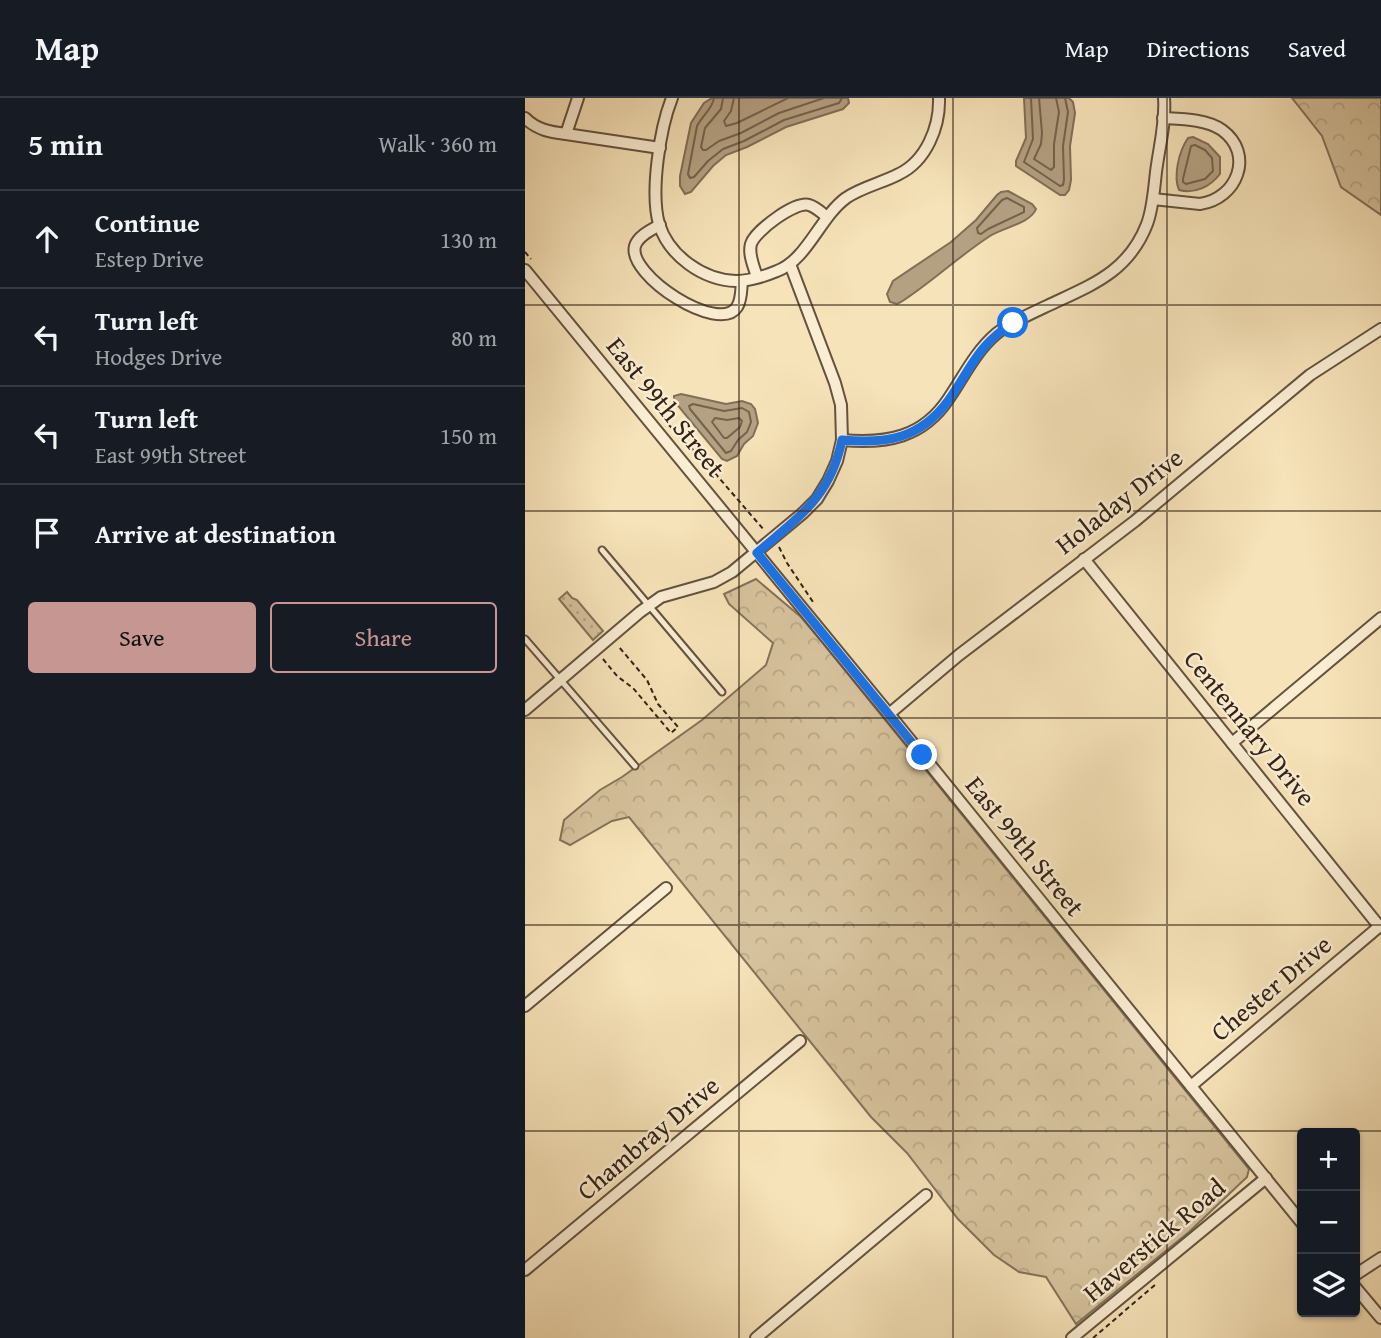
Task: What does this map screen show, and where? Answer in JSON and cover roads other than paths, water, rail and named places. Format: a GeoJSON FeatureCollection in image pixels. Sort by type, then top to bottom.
{"type":"FeatureCollection","features":[{"type":"Feature","properties":{"kind":"street"},"geometry":{"type":"LineString","coordinates":[[566,134],[578,98]]}},
{"type":"Feature","properties":{"kind":"street"},"geometry":{"type":"LineString","coordinates":[[672,98],[660,148],[655,194],[660,225],[671,247],[691,266],[712,276],[735,281],[757,277],[790,264],[840,203],[901,173],[919,158],[935,128],[939,98]]}},
{"type":"Feature","properties":{"kind":"street"},"geometry":{"type":"LineString","coordinates":[[842,440],[889,440],[913,431],[930,420],[948,400],[977,355],[997,333],[1101,280],[1121,265],[1147,225],[1153,199],[1164,98]]}},
{"type":"Feature","properties":{"kind":"street"},"geometry":{"type":"LineString","coordinates":[[525,118],[540,129],[660,148]]}},
{"type":"Feature","properties":{"kind":"street"},"geometry":{"type":"LineString","coordinates":[[1153,199],[1200,204],[1212,202],[1230,189],[1238,173],[1236,146],[1224,131],[1209,123],[1163,118]]}},
{"type":"Feature","properties":{"kind":"street"},"geometry":{"type":"LineString","coordinates":[[757,277],[750,247],[754,237],[764,227],[800,205],[810,205],[827,218]]}},
{"type":"Feature","properties":{"kind":"street"},"geometry":{"type":"LineString","coordinates":[[660,225],[640,239],[635,253],[657,284],[679,300],[701,310],[727,314],[738,306],[742,281]]}},
{"type":"Feature","properties":{"kind":"street"},"geometry":{"type":"LineString","coordinates":[[525,710],[649,605],[661,597],[713,582],[732,572],[817,499],[833,471],[842,440],[839,395],[790,264]]}},
{"type":"Feature","properties":{"kind":"street","name":"East 99th Street"},"geometry":{"type":"LineString","coordinates":[[529,266],[757,553],[1297,1217]]}},
{"type":"Feature","properties":{"kind":"street","name":"Holaday Drive"},"geometry":{"type":"LineString","coordinates":[[889,714],[959,655],[1135,521],[1310,375],[1381,329]]}},
{"type":"Feature","properties":{"kind":"street","name":"Centennary Drive"},"geometry":{"type":"LineString","coordinates":[[1084,559],[1380,926]]}},
{"type":"Feature","properties":{"kind":"street"},"geometry":{"type":"LineString","coordinates":[[1233,743],[1381,618]]}},
{"type":"Feature","properties":{"kind":"street"},"geometry":{"type":"LineString","coordinates":[[525,1006],[666,888]]}},
{"type":"Feature","properties":{"kind":"street","name":"Chester Drive"},"geometry":{"type":"LineString","coordinates":[[1191,1086],[1380,926]]}},
{"type":"Feature","properties":{"kind":"street","name":"Chambray Drive"},"geometry":{"type":"LineString","coordinates":[[525,1270],[800,1041]]}},
{"type":"Feature","properties":{"kind":"street","name":"Haverstick Road"},"geometry":{"type":"LineString","coordinates":[[1072,1338],[1265,1178]]}},
{"type":"Feature","properties":{"kind":"street"},"geometry":{"type":"LineString","coordinates":[[756,1338],[926,1195]]}},
{"type":"Feature","properties":{"kind":"street"},"geometry":{"type":"LineString","coordinates":[[1360,1272],[1381,1258]]}},
{"type":"Feature","properties":{"kind":"street"},"geometry":{"type":"LineString","coordinates":[[1360,1293],[1381,1318]]}},
{"type":"Feature","properties":{"kind":"lane"},"geometry":{"type":"LineString","coordinates":[[602,550],[722,692]]}},
{"type":"Feature","properties":{"kind":"lane"},"geometry":{"type":"LineString","coordinates":[[525,639],[635,766]]}},
{"type":"Feature","properties":{"kind":"water"},"geometry":{"type":"Polygon","coordinates":[[[712,98],[848,98],[849,103],[843,109],[786,127],[726,155],[691,192],[685,194],[680,186],[680,176],[691,123],[704,103],[712,98]]]}},
{"type":"Feature","properties":{"kind":"water"},"geometry":{"type":"Polygon","coordinates":[[[1024,98],[1069,98],[1073,102],[1075,113],[1070,146],[1071,180],[1065,195],[1060,195],[1016,166],[1026,138],[1024,98]]]}},
{"type":"Feature","properties":{"kind":"water"},"geometry":{"type":"Polygon","coordinates":[[[1193,137],[1208,144],[1220,157],[1220,174],[1212,183],[1202,188],[1179,190],[1177,171],[1180,156],[1188,138],[1193,137]]]}},
{"type":"Feature","properties":{"kind":"water"},"geometry":{"type":"Polygon","coordinates":[[[1008,191],[1032,204],[1036,209],[1033,214],[1022,222],[990,236],[901,302],[890,302],[887,294],[893,281],[951,242],[976,220],[997,195],[1008,191]]]}},
{"type":"Feature","properties":{"kind":"water"},"geometry":{"type":"Polygon","coordinates":[[[681,394],[726,404],[742,401],[751,404],[758,423],[753,436],[737,456],[727,461],[722,459],[674,401],[674,396],[681,394]]]}}]}
